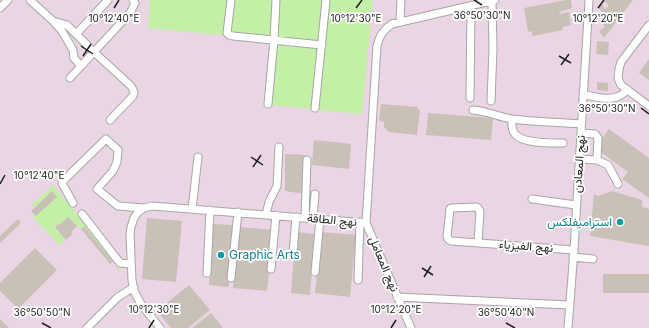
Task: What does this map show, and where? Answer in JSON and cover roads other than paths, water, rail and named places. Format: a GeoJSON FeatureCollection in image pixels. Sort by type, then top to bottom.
{"type":"FeatureCollection","features":[{"type":"Feature","properties":{"kind":"street"},"geometry":{"type":"LineString","coordinates":[[0,8],[8,0]]}},
{"type":"Feature","properties":{"kind":"street"},"geometry":{"type":"LineString","coordinates":[[30,0],[62,31],[73,50],[74,58],[81,66]]}},
{"type":"Feature","properties":{"kind":"street"},"geometry":{"type":"LineString","coordinates":[[76,34],[108,0]]}},
{"type":"Feature","properties":{"kind":"street"},"geometry":{"type":"LineString","coordinates":[[70,78],[130,12],[135,3],[133,0]]}},
{"type":"Feature","properties":{"kind":"street"},"geometry":{"type":"LineString","coordinates":[[231,0],[227,33],[229,35],[322,45]]}},
{"type":"Feature","properties":{"kind":"street"},"geometry":{"type":"LineString","coordinates":[[268,104],[276,0]]}},
{"type":"Feature","properties":{"kind":"street"},"geometry":{"type":"LineString","coordinates":[[315,108],[326,0]]}},
{"type":"Feature","properties":{"kind":"street"},"geometry":{"type":"LineString","coordinates":[[400,22],[401,0]]}},
{"type":"Feature","properties":{"kind":"street"},"geometry":{"type":"LineString","coordinates":[[490,101],[494,0]]}},
{"type":"Feature","properties":{"kind":"street","name":"نهج الطاقة"},"geometry":{"type":"LineString","coordinates":[[73,202],[62,183],[106,139],[118,150],[117,162],[113,171],[97,190],[118,206],[144,208],[152,206],[363,222],[377,46],[379,37],[387,27],[392,24],[471,6],[483,1],[494,0]]}},
{"type":"Feature","properties":{"kind":"street","name":"نهج المعادن"},"geometry":{"type":"LineString","coordinates":[[568,328],[589,0]]}},
{"type":"Feature","properties":{"kind":"street"},"geometry":{"type":"LineString","coordinates":[[470,98],[471,6]]}},
{"type":"Feature","properties":{"kind":"street"},"geometry":{"type":"LineString","coordinates":[[53,21],[67,25],[130,86],[134,92],[133,96],[110,120]]}},
{"type":"Feature","properties":{"kind":"street"},"geometry":{"type":"LineString","coordinates":[[649,25],[621,62],[618,69],[618,78],[621,85],[649,106]]}},
{"type":"Feature","properties":{"kind":"street"},"geometry":{"type":"LineString","coordinates":[[583,94],[593,97],[612,98],[620,96],[628,90]]}},
{"type":"Feature","properties":{"kind":"street"},"geometry":{"type":"LineString","coordinates":[[473,110],[483,111],[512,119],[581,124]]}},
{"type":"Feature","properties":{"kind":"street"},"geometry":{"type":"LineString","coordinates":[[512,119],[512,130],[515,135],[523,140],[546,144],[563,143]]}},
{"type":"Feature","properties":{"kind":"street"},"geometry":{"type":"LineString","coordinates":[[581,133],[596,134],[598,138],[597,160]]}},
{"type":"Feature","properties":{"kind":"street"},"geometry":{"type":"LineString","coordinates":[[266,215],[269,202],[277,186],[280,146]]}},
{"type":"Feature","properties":{"kind":"street"},"geometry":{"type":"LineString","coordinates":[[192,209],[198,157]]}},
{"type":"Feature","properties":{"kind":"street"},"geometry":{"type":"LineString","coordinates":[[579,159],[597,160],[608,165],[618,184]]}},
{"type":"Feature","properties":{"kind":"street"},"geometry":{"type":"LineString","coordinates":[[304,218],[308,160]]}},
{"type":"Feature","properties":{"kind":"street"},"geometry":{"type":"LineString","coordinates":[[315,194],[317,219],[315,272]]}},
{"type":"Feature","properties":{"kind":"street"},"geometry":{"type":"LineString","coordinates":[[532,199],[576,205]]}},
{"type":"Feature","properties":{"kind":"street"},"geometry":{"type":"LineString","coordinates":[[144,208],[138,212],[131,226],[132,280],[141,304],[160,328]]}},
{"type":"Feature","properties":{"kind":"street","name":"نهج الفيزياء"},"geometry":{"type":"LineString","coordinates":[[478,243],[480,212],[478,208],[451,208],[446,236],[448,240],[573,253],[593,259]]}},
{"type":"Feature","properties":{"kind":"street"},"geometry":{"type":"LineString","coordinates":[[207,273],[210,210]]}},
{"type":"Feature","properties":{"kind":"street"},"geometry":{"type":"LineString","coordinates":[[231,278],[238,212]]}},
{"type":"Feature","properties":{"kind":"street"},"geometry":{"type":"LineString","coordinates":[[82,214],[120,263],[131,264]]}},
{"type":"Feature","properties":{"kind":"street"},"geometry":{"type":"LineString","coordinates":[[272,269],[276,215]]}},
{"type":"Feature","properties":{"kind":"street"},"geometry":{"type":"LineString","coordinates":[[292,253],[296,217]]}},
{"type":"Feature","properties":{"kind":"street"},"geometry":{"type":"LineString","coordinates":[[358,280],[363,222]]}},
{"type":"Feature","properties":{"kind":"street","name":"نهج المعامل"},"geometry":{"type":"LineString","coordinates":[[363,222],[411,328]]}},
{"type":"Feature","properties":{"kind":"street"},"geometry":{"type":"LineString","coordinates":[[88,328],[118,297],[134,287]]}},
{"type":"Feature","properties":{"kind":"street"},"geometry":{"type":"LineString","coordinates":[[397,297],[569,306]]}},
{"type":"Feature","properties":{"kind":"place","name":"استراميفلكس"},"geometry":{"type":"Point","coordinates":[620,222]}},
{"type":"Feature","properties":{"kind":"place","name":"Graphic Arts"},"geometry":{"type":"Point","coordinates":[221,255]}}]}
